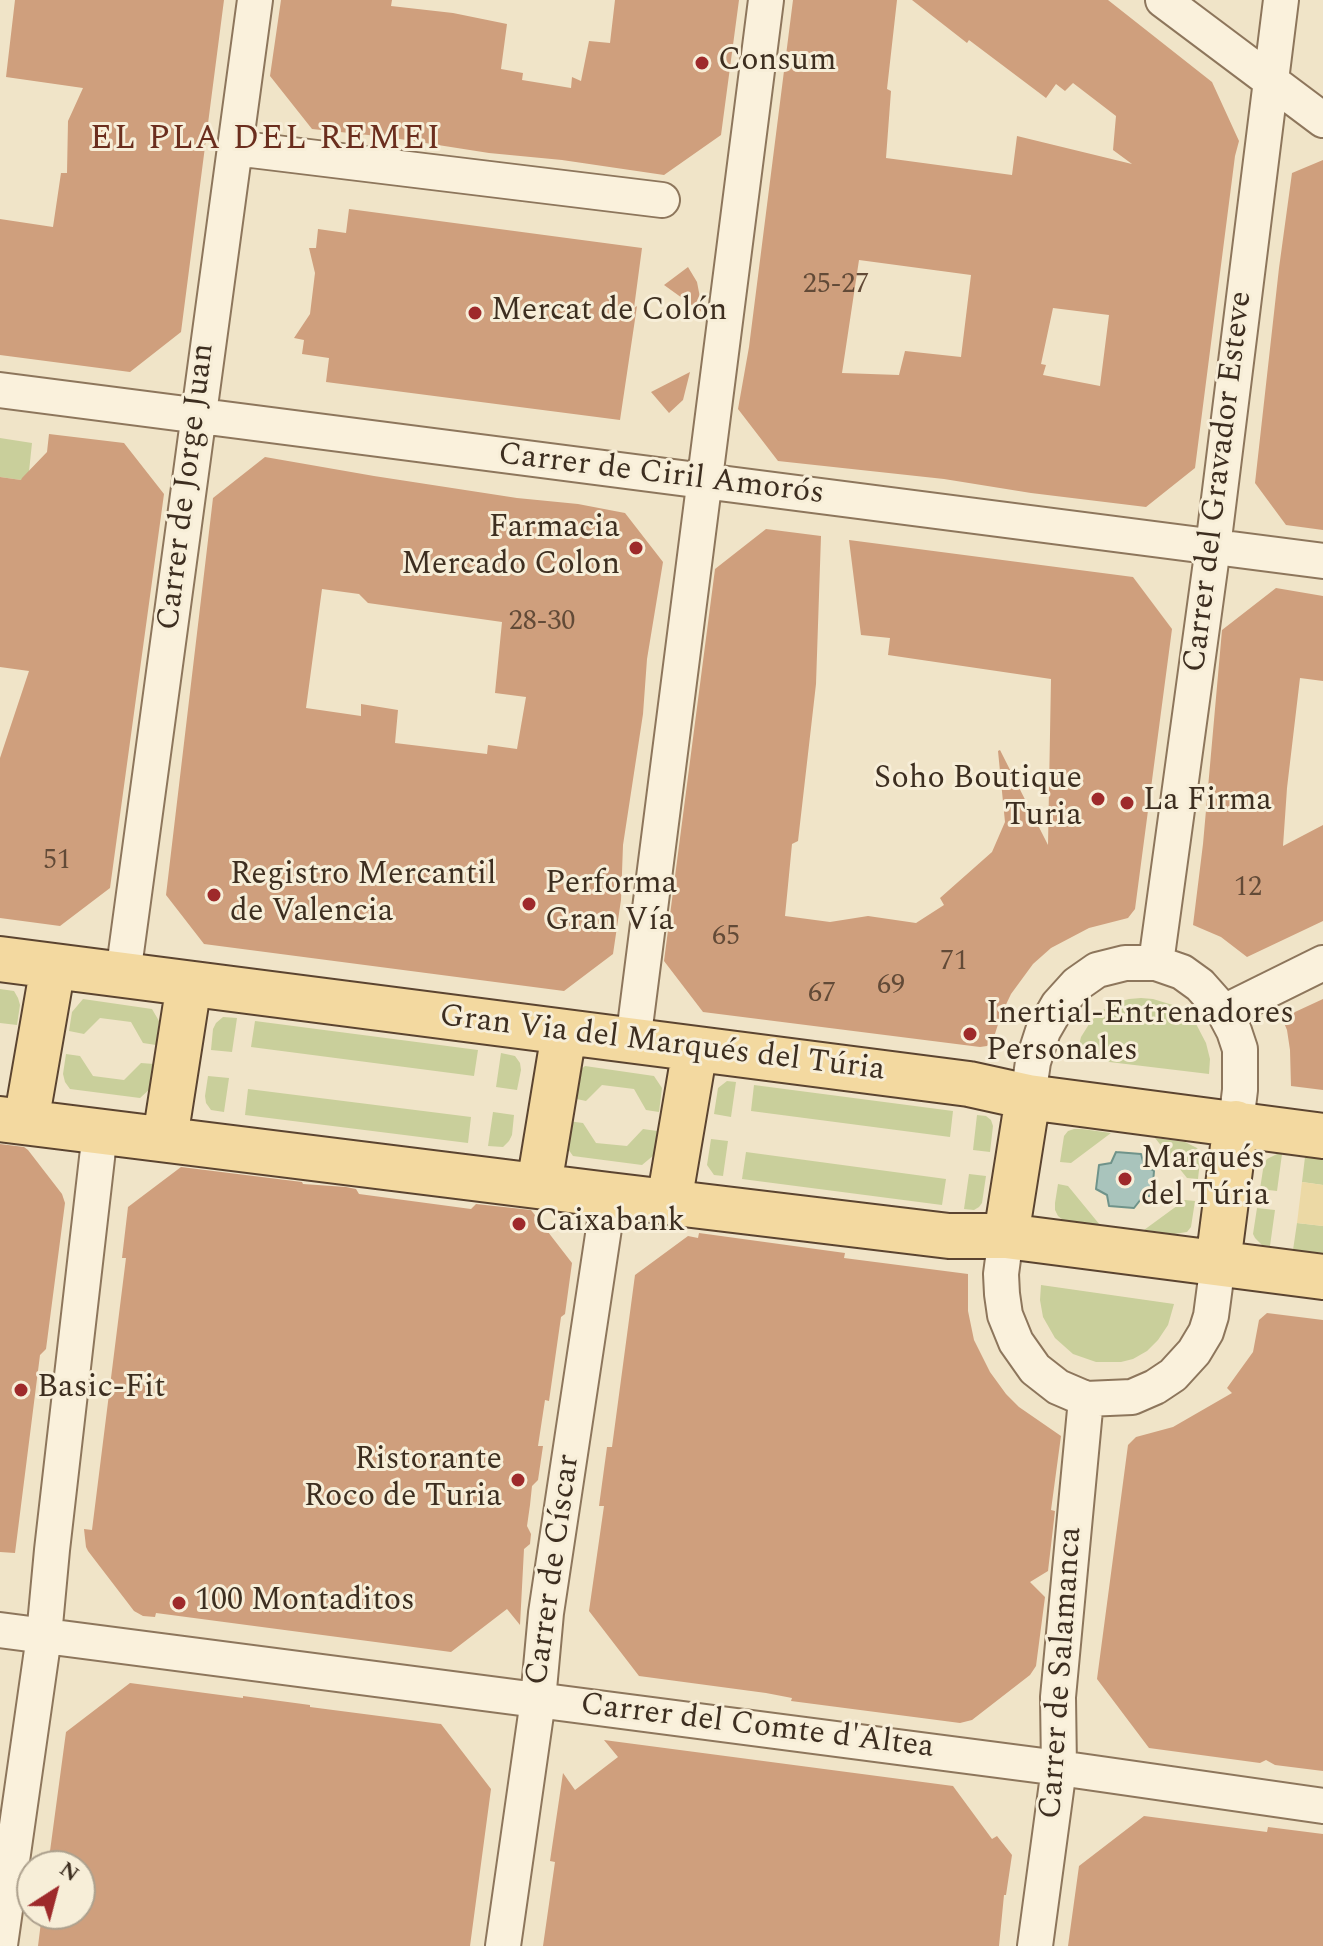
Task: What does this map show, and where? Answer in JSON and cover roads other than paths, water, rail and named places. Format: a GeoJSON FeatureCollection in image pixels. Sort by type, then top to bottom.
{"type":"FeatureCollection","features":[{"type":"Feature","properties":{"kind":"main road","name":"Gran Via del Marqués del Túria"},"geometry":{"type":"LineString","coordinates":[[0,959],[969,1084],[1028,1097],[1323,1136]]}},
{"type":"Feature","properties":{"kind":"main road"},"geometry":{"type":"LineString","coordinates":[[53,966],[13,1120],[949,1236],[1006,1236],[1323,1277]]}},
{"type":"Feature","properties":{"kind":"main road"},"geometry":{"type":"LineString","coordinates":[[165,1138],[189,984]]}},
{"type":"Feature","properties":{"kind":"main road"},"geometry":{"type":"LineString","coordinates":[[539,1185],[564,1033]]}},
{"type":"Feature","properties":{"kind":"main road"},"geometry":{"type":"LineString","coordinates":[[669,1202],[695,1049]]}},
{"type":"Feature","properties":{"kind":"main road"},"geometry":{"type":"LineString","coordinates":[[1006,1236],[1028,1097]]}},
{"type":"Feature","properties":{"kind":"main road"},"geometry":{"type":"LineString","coordinates":[[1218,1263],[1236,1123]]}},
{"type":"Feature","properties":{"kind":"street","name":"Carrer de Jorge Juan"},"geometry":{"type":"LineString","coordinates":[[123,975],[255,0]]}},
{"type":"Feature","properties":{"kind":"street"},"geometry":{"type":"LineString","coordinates":[[633,1042],[766,0]]}},
{"type":"Feature","properties":{"kind":"street"},"geometry":{"type":"LineString","coordinates":[[1163,0],[1323,120]]}},
{"type":"Feature","properties":{"kind":"street","name":"Carrer del Gravador Esteve"},"geometry":{"type":"LineString","coordinates":[[1156,963],[1213,547],[1281,0]]}},
{"type":"Feature","properties":{"kind":"street"},"geometry":{"type":"LineString","coordinates":[[235,148],[662,200]]}},
{"type":"Feature","properties":{"kind":"street","name":"Carrer de Ciril Amorós"},"geometry":{"type":"LineString","coordinates":[[0,390],[1323,561]]}},
{"type":"Feature","properties":{"kind":"street"},"geometry":{"type":"LineString","coordinates":[[1028,1097],[1033,1062],[1043,1031],[1058,1005],[1077,984],[1097,970],[1125,963],[1156,963],[1182,972],[1200,985],[1224,1012],[1234,1031],[1240,1049],[1236,1123]]}},
{"type":"Feature","properties":{"kind":"street"},"geometry":{"type":"LineString","coordinates":[[1224,1012],[1323,963]]}},
{"type":"Feature","properties":{"kind":"street"},"geometry":{"type":"LineString","coordinates":[[0,1945],[44,1636],[100,1132]]}},
{"type":"Feature","properties":{"kind":"street","name":"Carrer de Císcar"},"geometry":{"type":"LineString","coordinates":[[503,1946],[538,1700],[546,1613],[609,1195]]}},
{"type":"Feature","properties":{"kind":"street"},"geometry":{"type":"LineString","coordinates":[[1006,1236],[1002,1294],[1005,1315],[1016,1342],[1035,1369],[1058,1387],[1086,1399],[1132,1397],[1173,1375],[1194,1352],[1206,1332],[1218,1263]]}},
{"type":"Feature","properties":{"kind":"street","name":"Carrer de Salamanca"},"geometry":{"type":"LineString","coordinates":[[1035,1946],[1059,1768],[1058,1697],[1086,1399]]}},
{"type":"Feature","properties":{"kind":"street","name":"Carrer del Comte d'Altea"},"geometry":{"type":"LineString","coordinates":[[0,1630],[1059,1768],[1323,1806]]}},
{"type":"Feature","properties":{"kind":"water"},"geometry":{"type":"Polygon","coordinates":[[[1116,1152],[1141,1154],[1144,1165],[1154,1171],[1152,1196],[1145,1196],[1134,1208],[1109,1206],[1107,1195],[1096,1189],[1099,1165],[1111,1163],[1116,1152]]]}},
{"type":"Feature","properties":{"kind":"place","name":"Consum"},"geometry":{"type":"Point","coordinates":[702,63]}},
{"type":"Feature","properties":{"kind":"place","name":"Mercat de Colón"},"geometry":{"type":"Point","coordinates":[475,313]}},
{"type":"Feature","properties":{"kind":"place","name":"Farmacia Mercado Colon"},"geometry":{"type":"Point","coordinates":[636,548]}},
{"type":"Feature","properties":{"kind":"place","name":"Soho Boutique Turia"},"geometry":{"type":"Point","coordinates":[1098,799]}},
{"type":"Feature","properties":{"kind":"place","name":"La Firma"},"geometry":{"type":"Point","coordinates":[1127,803]}},
{"type":"Feature","properties":{"kind":"place","name":"Registro Mercantil de Valencia"},"geometry":{"type":"Point","coordinates":[214,895]}},
{"type":"Feature","properties":{"kind":"place","name":"Performa Gran Vía"},"geometry":{"type":"Point","coordinates":[529,904]}},
{"type":"Feature","properties":{"kind":"place","name":"Inertial-Entrenadores Personales"},"geometry":{"type":"Point","coordinates":[970,1034]}},
{"type":"Feature","properties":{"kind":"place","name":"Marqués del Túria"},"geometry":{"type":"Point","coordinates":[1125,1179]}},
{"type":"Feature","properties":{"kind":"place","name":"Caixabank"},"geometry":{"type":"Point","coordinates":[519,1224]}},
{"type":"Feature","properties":{"kind":"place","name":"Basic-Fit"},"geometry":{"type":"Point","coordinates":[21,1390]}},
{"type":"Feature","properties":{"kind":"place","name":"Ristorante Roco de Turia"},"geometry":{"type":"Point","coordinates":[518,1480]}},
{"type":"Feature","properties":{"kind":"place","name":"100 Montaditos"},"geometry":{"type":"Point","coordinates":[179,1603]}},
{"type":"Feature","properties":{"kind":"district","name":"EL PLA DEL REMEI"},"geometry":{"type":"Point","coordinates":[266,141]}}]}
